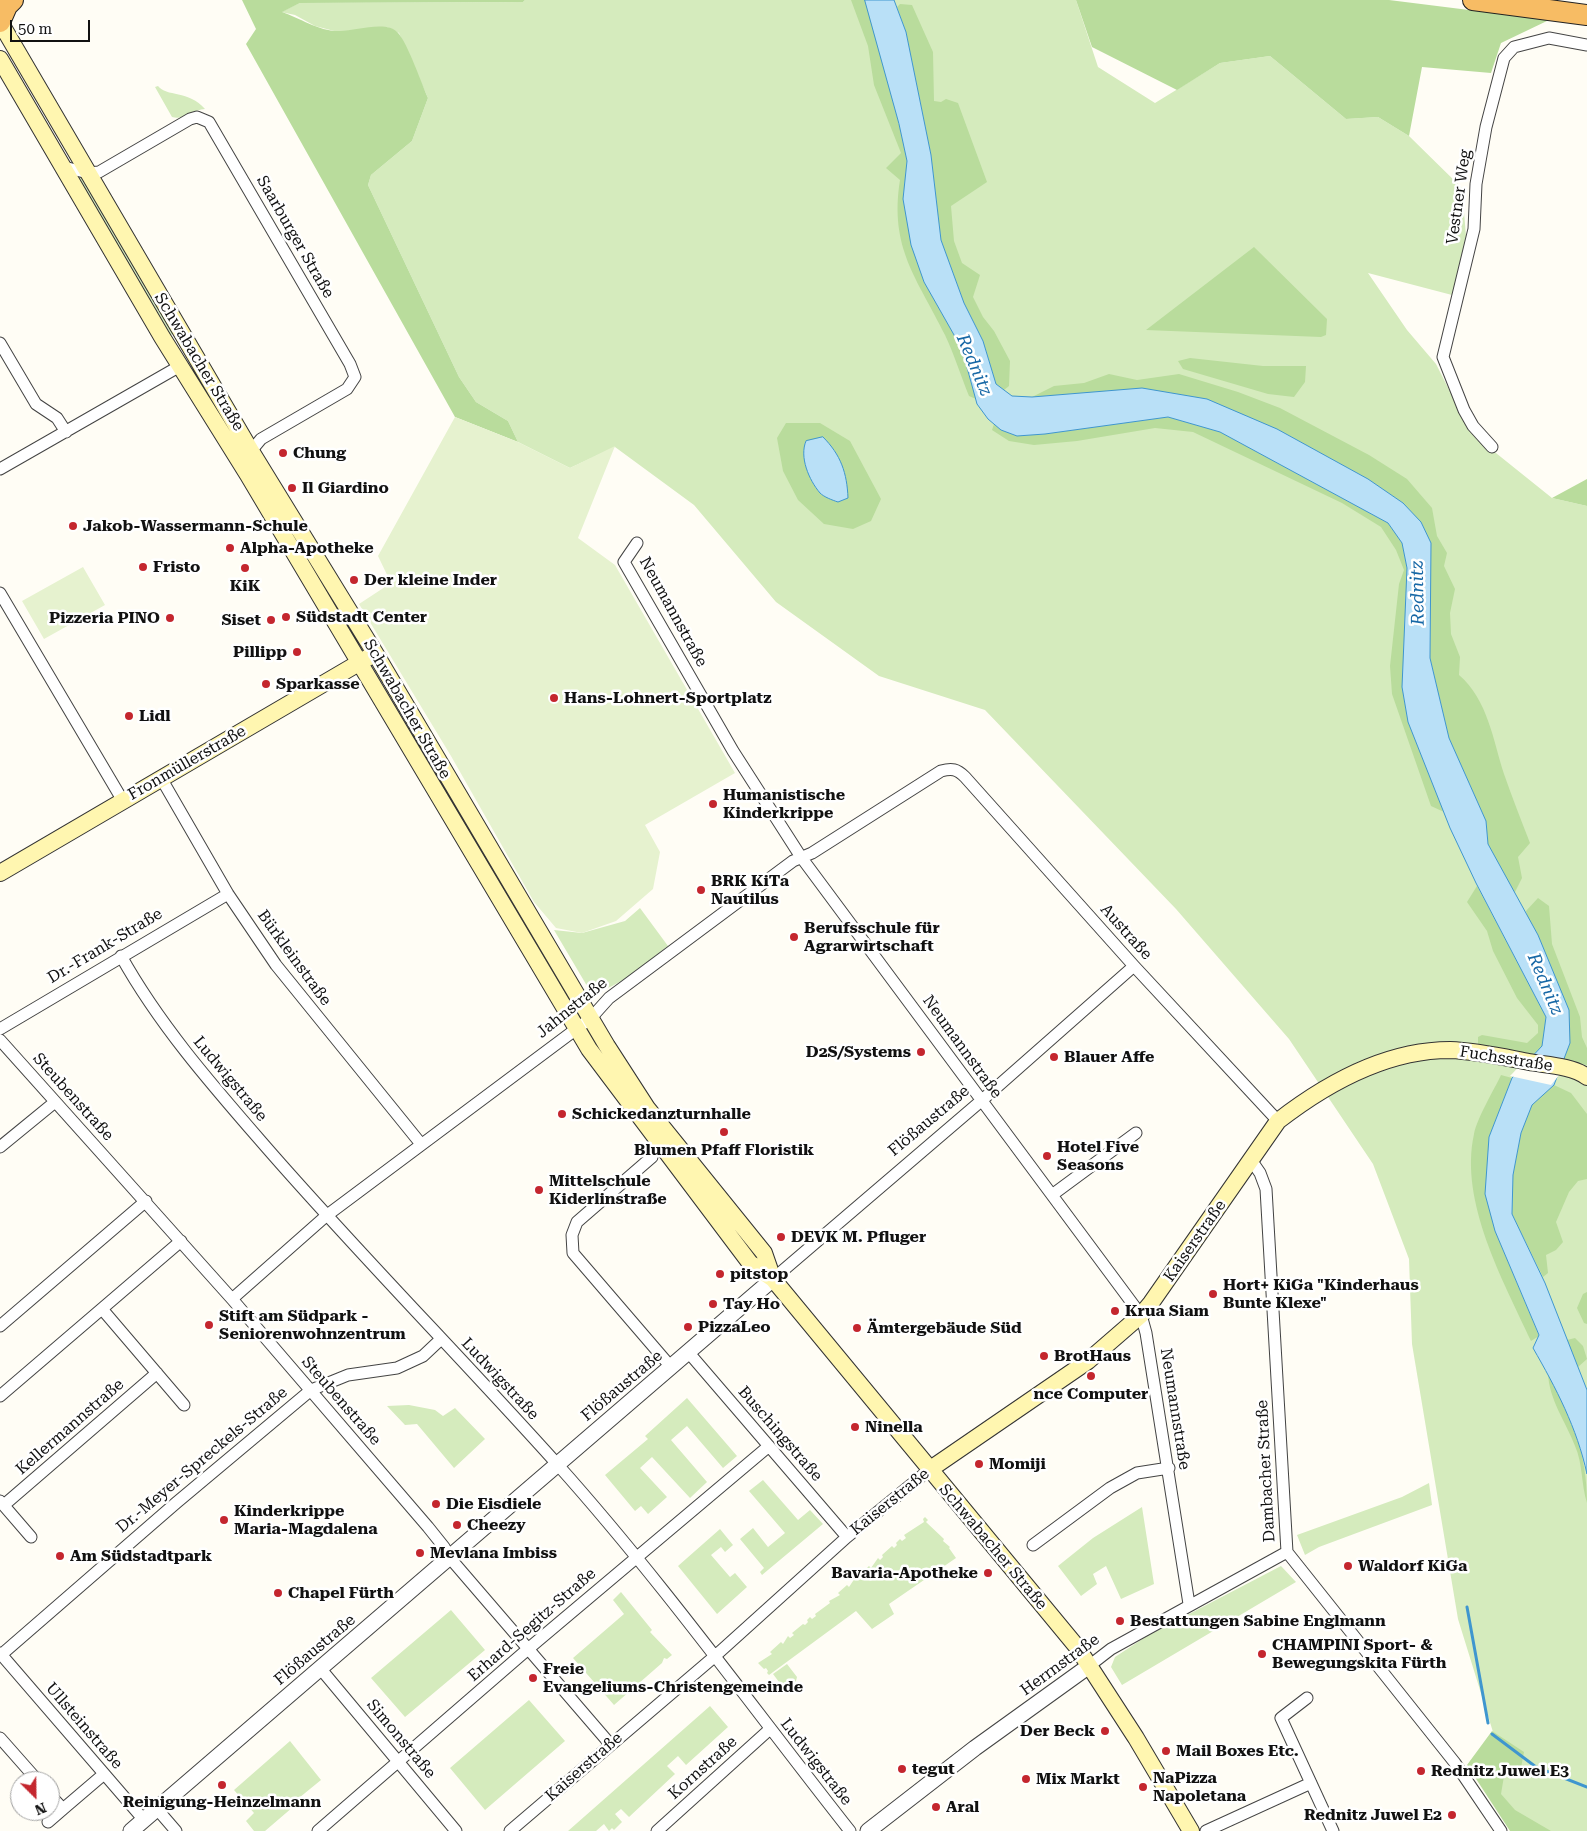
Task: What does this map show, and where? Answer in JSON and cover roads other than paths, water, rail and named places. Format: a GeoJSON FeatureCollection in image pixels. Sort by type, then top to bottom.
{"type":"FeatureCollection","features":[{"type":"Feature","properties":{"kind":"highway"},"geometry":{"type":"LineString","coordinates":[[0,22],[7,6],[13,0]]}},
{"type":"Feature","properties":{"kind":"highway"},"geometry":{"type":"LineString","coordinates":[[1473,0],[1587,15]]}},
{"type":"Feature","properties":{"kind":"main road","name":"Schwabacher Straße"},"geometry":{"type":"LineString","coordinates":[[0,22],[251,452],[375,653],[591,1018],[647,1108],[764,1253],[773,1279]]}},
{"type":"Feature","properties":{"kind":"main road","name":"Schwabacher Straße"},"geometry":{"type":"LineString","coordinates":[[0,59],[180,366],[248,476],[576,1028],[616,1087],[750,1263],[773,1279],[1077,1647],[1191,1831]]}},
{"type":"Feature","properties":{"kind":"main road","name":"Fronmüllerstraße"},"geometry":{"type":"LineString","coordinates":[[0,873],[375,653]]}},
{"type":"Feature","properties":{"kind":"main road","name":"Fuchsstraße"},"geometry":{"type":"LineString","coordinates":[[1251,1160],[1278,1121],[1303,1102],[1346,1078],[1392,1058],[1451,1050],[1502,1056],[1575,1071],[1587,1077]]}},
{"type":"Feature","properties":{"kind":"main road","name":"Kaiserstraße"},"geometry":{"type":"LineString","coordinates":[[929,1470],[1088,1361],[1141,1315],[1251,1160]]}},
{"type":"Feature","properties":{"kind":"street","name":"Vestner Weg"},"geometry":{"type":"LineString","coordinates":[[1492,447],[1473,426],[1464,410],[1443,357],[1474,229],[1476,184],[1486,127],[1504,58],[1514,47],[1550,38],[1587,45]]}},
{"type":"Feature","properties":{"kind":"street","name":"Saarburger Straße"},"geometry":{"type":"LineString","coordinates":[[88,173],[99,172],[190,119],[198,117],[209,122],[350,364],[355,377],[347,389],[261,439],[251,452]]}},
{"type":"Feature","properties":{"kind":"street"},"geometry":{"type":"LineString","coordinates":[[64,167],[88,173]]}},
{"type":"Feature","properties":{"kind":"street"},"geometry":{"type":"LineString","coordinates":[[0,343],[36,404],[57,418],[66,432]]}},
{"type":"Feature","properties":{"kind":"street"},"geometry":{"type":"LineString","coordinates":[[0,469],[180,366]]}},
{"type":"Feature","properties":{"kind":"street"},"geometry":{"type":"LineString","coordinates":[[248,476],[251,452]]}},
{"type":"Feature","properties":{"kind":"street","name":"Neumannstraße"},"geometry":{"type":"LineString","coordinates":[[637,543],[624,562],[733,750],[802,857],[1141,1315],[1146,1333],[1169,1468],[1189,1604]]}},
{"type":"Feature","properties":{"kind":"street"},"geometry":{"type":"LineString","coordinates":[[0,593],[123,801]]}},
{"type":"Feature","properties":{"kind":"street","name":"Jahnstraße"},"geometry":{"type":"LineString","coordinates":[[232,1299],[326,1216],[591,1018],[609,998],[802,857],[941,771],[950,768]]}},
{"type":"Feature","properties":{"kind":"street","name":"Austraße"},"geometry":{"type":"LineString","coordinates":[[950,768],[958,770],[966,777],[1134,966],[1278,1121]]}},
{"type":"Feature","properties":{"kind":"street","name":"Bürkleinstraße"},"geometry":{"type":"LineString","coordinates":[[161,778],[228,894],[286,980],[421,1144]]}},
{"type":"Feature","properties":{"kind":"street","name":"Dr.-Frank-Straße"},"geometry":{"type":"LineString","coordinates":[[0,1029],[228,894]]}},
{"type":"Feature","properties":{"kind":"street","name":"Ludwigstraße"},"geometry":{"type":"LineString","coordinates":[[121,956],[144,995],[194,1063],[326,1216],[558,1465],[636,1558],[850,1831]]}},
{"type":"Feature","properties":{"kind":"street","name":"Flößaustraße"},"geometry":{"type":"LineString","coordinates":[[131,1831],[689,1353],[1134,966]]}},
{"type":"Feature","properties":{"kind":"street","name":"Steubenstraße"},"geometry":{"type":"LineString","coordinates":[[0,1040],[232,1299],[433,1532],[450,1558],[610,1744]]}},
{"type":"Feature","properties":{"kind":"street"},"geometry":{"type":"LineString","coordinates":[[0,1148],[55,1102]]}},
{"type":"Feature","properties":{"kind":"street"},"geometry":{"type":"LineString","coordinates":[[1052,1195],[1136,1133]]}},
{"type":"Feature","properties":{"kind":"street"},"geometry":{"type":"LineString","coordinates":[[652,1157],[576,1222],[572,1235],[573,1253],[671,1367]]}},
{"type":"Feature","properties":{"kind":"street","name":"Dambacher Straße"},"geometry":{"type":"LineString","coordinates":[[1251,1160],[1260,1173],[1266,1189],[1287,1552],[1455,1763],[1502,1831]]}},
{"type":"Feature","properties":{"kind":"street"},"geometry":{"type":"LineString","coordinates":[[0,1326],[146,1201]]}},
{"type":"Feature","properties":{"kind":"street"},"geometry":{"type":"LineString","coordinates":[[0,1396],[181,1242]]}},
{"type":"Feature","properties":{"kind":"street"},"geometry":{"type":"LineString","coordinates":[[102,1309],[184,1405]]}},
{"type":"Feature","properties":{"kind":"street","name":"Dr.-Meyer-Spreckels-Straße"},"geometry":{"type":"LineString","coordinates":[[1,1654],[310,1390],[348,1375],[397,1368],[423,1356],[440,1340]]}},
{"type":"Feature","properties":{"kind":"street","name":"Buschingstraße"},"geometry":{"type":"LineString","coordinates":[[689,1353],[847,1537]]}},
{"type":"Feature","properties":{"kind":"street","name":"Kellermannstraße"},"geometry":{"type":"LineString","coordinates":[[31,1537],[2,1503],[157,1372]]}},
{"type":"Feature","properties":{"kind":"street","name":"Erhard-Segitz-Straße"},"geometry":{"type":"LineString","coordinates":[[318,1831],[528,1649],[769,1446]]}},
{"type":"Feature","properties":{"kind":"street"},"geometry":{"type":"LineString","coordinates":[[1033,1545],[1110,1488],[1137,1473],[1169,1468]]}},
{"type":"Feature","properties":{"kind":"street","name":"Kaiserstraße"},"geometry":{"type":"LineString","coordinates":[[510,1831],[714,1657],[847,1537],[929,1470]]}},
{"type":"Feature","properties":{"kind":"street","name":"Herrnstraße"},"geometry":{"type":"LineString","coordinates":[[868,1831],[982,1742],[1089,1666],[1107,1651],[1189,1604],[1287,1552]]}},
{"type":"Feature","properties":{"kind":"street","name":"Ullsteinstraße"},"geometry":{"type":"LineString","coordinates":[[1,1654],[144,1820]]}},
{"type":"Feature","properties":{"kind":"street","name":"Simonstraße"},"geometry":{"type":"LineString","coordinates":[[320,1668],[456,1831]]}},
{"type":"Feature","properties":{"kind":"street"},"geometry":{"type":"LineString","coordinates":[[1307,1698],[1281,1718],[1333,1830]]}},
{"type":"Feature","properties":{"kind":"street","name":"Kornstraße"},"geometry":{"type":"LineString","coordinates":[[657,1831],[770,1729]]}},
{"type":"Feature","properties":{"kind":"street"},"geometry":{"type":"LineString","coordinates":[[0,1738],[29,1771]]}},
{"type":"Feature","properties":{"kind":"street"},"geometry":{"type":"LineString","coordinates":[[48,1822],[104,1774]]}},
{"type":"Feature","properties":{"kind":"street"},"geometry":{"type":"LineString","coordinates":[[1206,1831],[1311,1783]]}},
{"type":"Feature","properties":{"kind":"street"},"geometry":{"type":"LineString","coordinates":[[60,1806],[63,1809]]}},
{"type":"Feature","properties":{"kind":"street"},"geometry":{"type":"LineString","coordinates":[[157,1809],[176,1831]]}},
{"type":"Feature","properties":{"kind":"water","name":"Rednitz"},"geometry":{"type":"Polygon","coordinates":[[[865,0],[894,0],[906,32],[931,155],[941,240],[964,303],[983,341],[996,384],[1012,396],[1032,397],[1142,388],[1207,399],[1277,429],[1368,479],[1403,503],[1421,522],[1431,543],[1430,658],[1449,738],[1486,821],[1488,844],[1538,935],[1569,1010],[1570,1043],[1554,1085],[1532,1105],[1521,1133],[1513,1175],[1512,1214],[1545,1283],[1587,1390],[1587,1474],[1572,1424],[1533,1348],[1539,1335],[1495,1231],[1485,1194],[1489,1137],[1512,1078],[1542,1046],[1546,1017],[1476,883],[1450,828],[1408,722],[1402,687],[1407,568],[1402,543],[1388,523],[1220,432],[1168,417],[1045,434],[1017,436],[1001,430],[988,419],[977,404],[962,349],[924,282],[911,245],[903,199],[907,161],[899,124],[865,0]]]}},
{"type":"Feature","properties":{"kind":"water"},"geometry":{"type":"Polygon","coordinates":[[[823,437],[839,458],[846,480],[848,498],[838,502],[820,493],[812,482],[804,461],[806,441],[823,437]]]}},
{"type":"Feature","properties":{"kind":"waterway"},"geometry":{"type":"LineString","coordinates":[[1467,1607],[1488,1723]]}},
{"type":"Feature","properties":{"kind":"waterway"},"geometry":{"type":"LineString","coordinates":[[1492,1734],[1536,1767],[1587,1787]]}},
{"type":"Feature","properties":{"kind":"place","name":"Chung"},"geometry":{"type":"Point","coordinates":[283,453]}},
{"type":"Feature","properties":{"kind":"place","name":"Il Giardino"},"geometry":{"type":"Point","coordinates":[292,488]}},
{"type":"Feature","properties":{"kind":"place","name":"Jakob-Wassermann-Schule"},"geometry":{"type":"Point","coordinates":[73,526]}},
{"type":"Feature","properties":{"kind":"place","name":"Alpha-Apotheke"},"geometry":{"type":"Point","coordinates":[230,548]}},
{"type":"Feature","properties":{"kind":"place","name":"Fristo"},"geometry":{"type":"Point","coordinates":[143,567]}},
{"type":"Feature","properties":{"kind":"place","name":"KiK"},"geometry":{"type":"Point","coordinates":[245,568]}},
{"type":"Feature","properties":{"kind":"place","name":"Der kleine Inder"},"geometry":{"type":"Point","coordinates":[354,580]}},
{"type":"Feature","properties":{"kind":"place","name":"Südstadt Center"},"geometry":{"type":"Point","coordinates":[286,617]}},
{"type":"Feature","properties":{"kind":"place","name":"Pizzeria PINO"},"geometry":{"type":"Point","coordinates":[170,618]}},
{"type":"Feature","properties":{"kind":"place","name":"Siset"},"geometry":{"type":"Point","coordinates":[271,620]}},
{"type":"Feature","properties":{"kind":"place","name":"Pillipp"},"geometry":{"type":"Point","coordinates":[297,652]}},
{"type":"Feature","properties":{"kind":"place","name":"Sparkasse"},"geometry":{"type":"Point","coordinates":[266,684]}},
{"type":"Feature","properties":{"kind":"place","name":"Hans-Lohnert-Sportplatz"},"geometry":{"type":"Point","coordinates":[554,698]}},
{"type":"Feature","properties":{"kind":"place","name":"Lidl"},"geometry":{"type":"Point","coordinates":[129,716]}},
{"type":"Feature","properties":{"kind":"place","name":"Humanistische Kinderkrippe"},"geometry":{"type":"Point","coordinates":[713,804]}},
{"type":"Feature","properties":{"kind":"place","name":"BRK KiTa Nautilus"},"geometry":{"type":"Point","coordinates":[701,890]}},
{"type":"Feature","properties":{"kind":"place","name":"Berufsschule für Agrarwirtschaft"},"geometry":{"type":"Point","coordinates":[794,937]}},
{"type":"Feature","properties":{"kind":"place","name":"D2S/Systems"},"geometry":{"type":"Point","coordinates":[921,1052]}},
{"type":"Feature","properties":{"kind":"place","name":"Blauer Affe"},"geometry":{"type":"Point","coordinates":[1054,1057]}},
{"type":"Feature","properties":{"kind":"place","name":"Schickedanzturnhalle"},"geometry":{"type":"Point","coordinates":[562,1114]}},
{"type":"Feature","properties":{"kind":"place","name":"Blumen Pfaff Floristik"},"geometry":{"type":"Point","coordinates":[724,1132]}},
{"type":"Feature","properties":{"kind":"place","name":"Hotel Five Seasons"},"geometry":{"type":"Point","coordinates":[1047,1156]}},
{"type":"Feature","properties":{"kind":"place","name":"Mittelschule Kiderlinstraße"},"geometry":{"type":"Point","coordinates":[539,1190]}},
{"type":"Feature","properties":{"kind":"place","name":"DEVK M. Pfluger"},"geometry":{"type":"Point","coordinates":[781,1237]}},
{"type":"Feature","properties":{"kind":"place","name":"pitstop"},"geometry":{"type":"Point","coordinates":[720,1274]}},
{"type":"Feature","properties":{"kind":"place","name":"Hort+ KiGa \"Kinderhaus Bunte Klexe\""},"geometry":{"type":"Point","coordinates":[1213,1294]}},
{"type":"Feature","properties":{"kind":"place","name":"Tay Ho"},"geometry":{"type":"Point","coordinates":[713,1304]}},
{"type":"Feature","properties":{"kind":"place","name":"Krua Siam"},"geometry":{"type":"Point","coordinates":[1115,1311]}},
{"type":"Feature","properties":{"kind":"place","name":"Stift am Südpark - Seniorenwohnzentrum"},"geometry":{"type":"Point","coordinates":[209,1325]}},
{"type":"Feature","properties":{"kind":"place","name":"PizzaLeo"},"geometry":{"type":"Point","coordinates":[688,1327]}},
{"type":"Feature","properties":{"kind":"place","name":"Ämtergebäude Süd"},"geometry":{"type":"Point","coordinates":[857,1328]}},
{"type":"Feature","properties":{"kind":"place","name":"BrotHaus"},"geometry":{"type":"Point","coordinates":[1044,1356]}},
{"type":"Feature","properties":{"kind":"place","name":"nce Computer"},"geometry":{"type":"Point","coordinates":[1091,1376]}},
{"type":"Feature","properties":{"kind":"place","name":"Ninella"},"geometry":{"type":"Point","coordinates":[855,1427]}},
{"type":"Feature","properties":{"kind":"place","name":"Momiji"},"geometry":{"type":"Point","coordinates":[979,1464]}},
{"type":"Feature","properties":{"kind":"place","name":"Die Eisdiele"},"geometry":{"type":"Point","coordinates":[436,1504]}},
{"type":"Feature","properties":{"kind":"place","name":"Kinderkrippe Maria-Magdalena"},"geometry":{"type":"Point","coordinates":[224,1520]}},
{"type":"Feature","properties":{"kind":"place","name":"Cheezy"},"geometry":{"type":"Point","coordinates":[457,1525]}},
{"type":"Feature","properties":{"kind":"place","name":"Mevlana Imbiss"},"geometry":{"type":"Point","coordinates":[420,1553]}},
{"type":"Feature","properties":{"kind":"place","name":"Am Südstadtpark"},"geometry":{"type":"Point","coordinates":[60,1556]}},
{"type":"Feature","properties":{"kind":"place","name":"Waldorf KiGa"},"geometry":{"type":"Point","coordinates":[1348,1566]}},
{"type":"Feature","properties":{"kind":"place","name":"Bavaria-Apotheke"},"geometry":{"type":"Point","coordinates":[988,1573]}},
{"type":"Feature","properties":{"kind":"place","name":"Chapel Fürth"},"geometry":{"type":"Point","coordinates":[278,1593]}},
{"type":"Feature","properties":{"kind":"place","name":"Bestattungen Sabine Englmann"},"geometry":{"type":"Point","coordinates":[1120,1621]}},
{"type":"Feature","properties":{"kind":"place","name":"CHAMPINI Sport- & Bewegungskita Fürth"},"geometry":{"type":"Point","coordinates":[1262,1654]}},
{"type":"Feature","properties":{"kind":"place","name":"Freie Evangeliums-Christengemeinde"},"geometry":{"type":"Point","coordinates":[533,1678]}},
{"type":"Feature","properties":{"kind":"place","name":"Der Beck"},"geometry":{"type":"Point","coordinates":[1105,1731]}},
{"type":"Feature","properties":{"kind":"place","name":"Mail Boxes Etc."},"geometry":{"type":"Point","coordinates":[1166,1751]}},
{"type":"Feature","properties":{"kind":"place","name":"tegut"},"geometry":{"type":"Point","coordinates":[902,1769]}},
{"type":"Feature","properties":{"kind":"place","name":"Rednitz Juwel E3"},"geometry":{"type":"Point","coordinates":[1421,1771]}},
{"type":"Feature","properties":{"kind":"place","name":"Mix Markt"},"geometry":{"type":"Point","coordinates":[1026,1779]}},
{"type":"Feature","properties":{"kind":"place","name":"Reinigung-Heinzelmann"},"geometry":{"type":"Point","coordinates":[222,1785]}},
{"type":"Feature","properties":{"kind":"place","name":"NaPizza Napoletana"},"geometry":{"type":"Point","coordinates":[1143,1787]}},
{"type":"Feature","properties":{"kind":"place","name":"Aral"},"geometry":{"type":"Point","coordinates":[936,1807]}},
{"type":"Feature","properties":{"kind":"place","name":"Rednitz Juwel E2"},"geometry":{"type":"Point","coordinates":[1452,1815]}}]}
